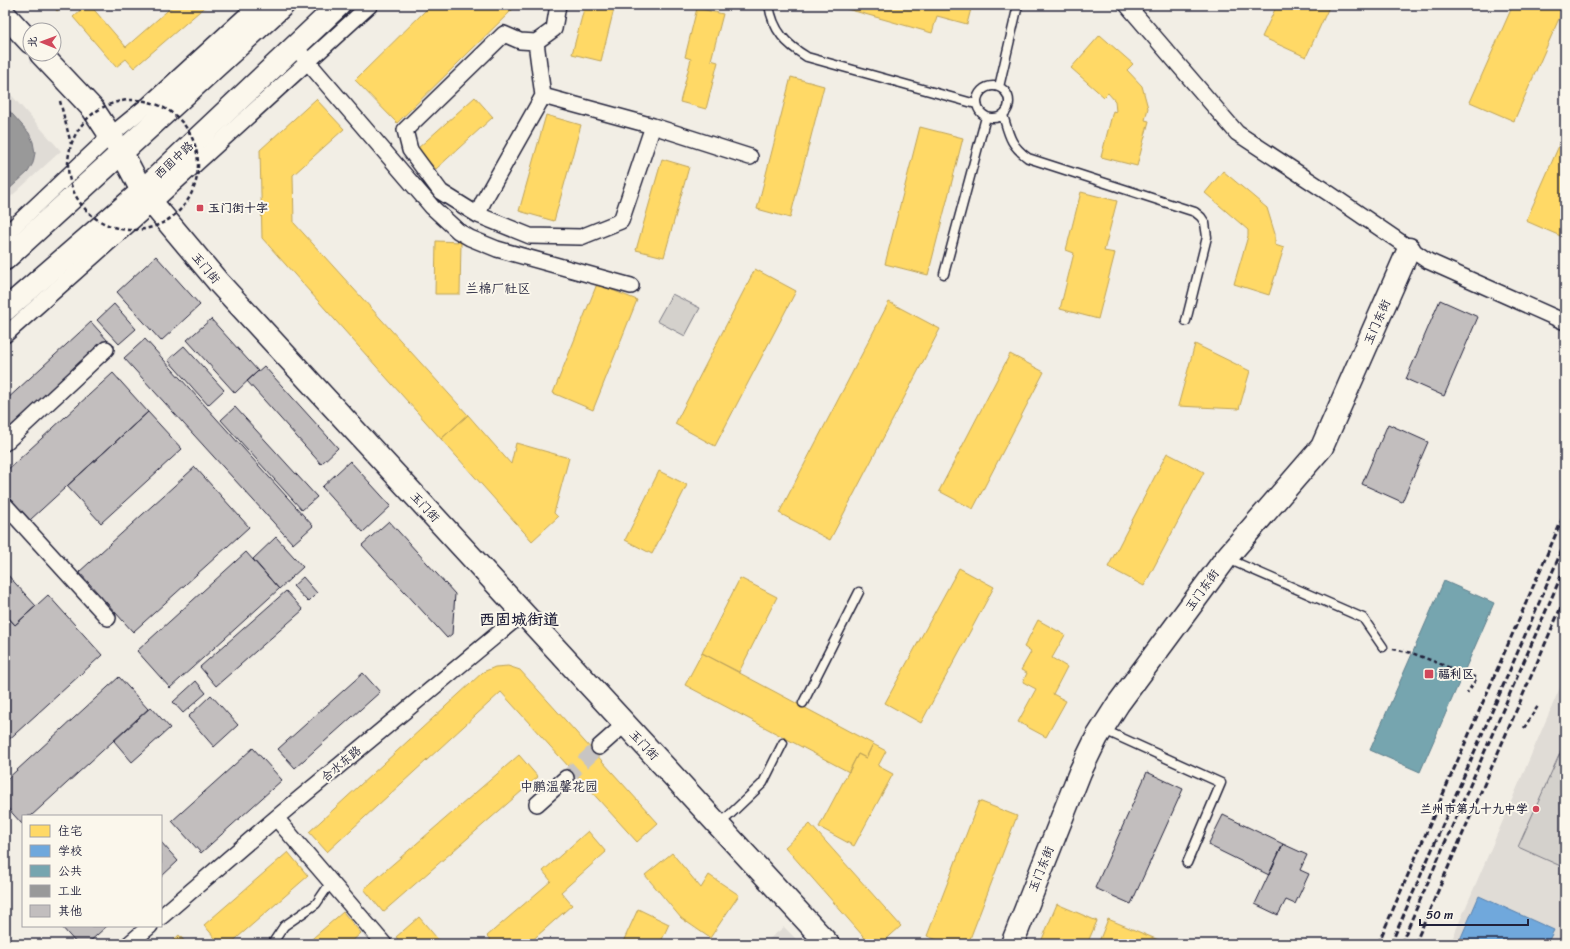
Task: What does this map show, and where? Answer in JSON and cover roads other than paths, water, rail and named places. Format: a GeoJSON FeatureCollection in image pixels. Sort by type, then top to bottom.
{"type":"FeatureCollection","features":[{"type":"Feature","properties":{"kind":"street"},"geometry":{"type":"LineString","coordinates":[[5,258],[116,144],[149,104],[257,5]]}},
{"type":"Feature","properties":{"kind":"street"},"geometry":{"type":"LineString","coordinates":[[5,236],[283,5]]}},
{"type":"Feature","properties":{"kind":"street","name":"西固中路"},"geometry":{"type":"LineString","coordinates":[[5,310],[147,197],[301,54],[339,5]]}},
{"type":"Feature","properties":{"kind":"street"},"geometry":{"type":"LineString","coordinates":[[370,5],[301,54],[432,207],[458,231],[470,238],[497,249],[631,286]]}},
{"type":"Feature","properties":{"kind":"street"},"geometry":{"type":"LineString","coordinates":[[558,5],[554,29],[536,42],[520,40],[504,34],[405,130],[410,150],[441,192],[478,215],[530,236],[581,237],[621,221],[653,126]]}},
{"type":"Feature","properties":{"kind":"street"},"geometry":{"type":"LineString","coordinates":[[1127,5],[1237,133],[1428,261],[1565,322]]}},
{"type":"Feature","properties":{"kind":"street"},"geometry":{"type":"LineString","coordinates":[[5,15],[22,33]]}},
{"type":"Feature","properties":{"kind":"street"},"geometry":{"type":"LineString","coordinates":[[478,215],[483,202],[543,96],[536,42]]}},
{"type":"Feature","properties":{"kind":"street","name":"玉门街"},"geometry":{"type":"LineString","coordinates":[[49,62],[93,109],[116,144],[147,197],[219,283],[828,944]]}},
{"type":"Feature","properties":{"kind":"street"},"geometry":{"type":"LineString","coordinates":[[543,96],[653,126],[750,157]]}},
{"type":"Feature","properties":{"kind":"street"},"geometry":{"type":"LineString","coordinates":[[5,335],[147,197]]}},
{"type":"Feature","properties":{"kind":"street","name":"玉门东街"},"geometry":{"type":"LineString","coordinates":[[1012,944],[1080,772],[1102,728],[1226,558],[1322,447],[1409,249]]}},
{"type":"Feature","properties":{"kind":"street"},"geometry":{"type":"LineString","coordinates":[[5,444],[106,349]]}},
{"type":"Feature","properties":{"kind":"street"},"geometry":{"type":"LineString","coordinates":[[5,505],[108,618]]}},
{"type":"Feature","properties":{"kind":"street","name":"合水东路"},"geometry":{"type":"LineString","coordinates":[[162,916],[276,818],[523,613]]}},
{"type":"Feature","properties":{"kind":"street"},"geometry":{"type":"LineString","coordinates":[[599,747],[625,724]]}},
{"type":"Feature","properties":{"kind":"street"},"geometry":{"type":"LineString","coordinates":[[537,804],[566,778]]}},
{"type":"Feature","properties":{"kind":"street"},"geometry":{"type":"LineString","coordinates":[[276,818],[384,944]]}},
{"type":"Feature","properties":{"kind":"street"},"geometry":{"type":"LineString","coordinates":[[130,944],[149,927]]}},
{"type":"Feature","properties":{"kind":"lane"},"geometry":{"type":"LineString","coordinates":[[769,5],[770,16],[778,33],[791,47],[807,57],[976,104]]}},
{"type":"Feature","properties":{"kind":"lane"},"geometry":{"type":"LineString","coordinates":[[999,86],[1018,5]]}},
{"type":"Feature","properties":{"kind":"lane"},"geometry":{"type":"LineString","coordinates":[[988,86],[999,86],[1007,94],[1009,106],[1003,115],[998,118],[986,117],[981,114],[976,104],[976,98],[983,89],[988,86]]}},
{"type":"Feature","properties":{"kind":"lane"},"geometry":{"type":"LineString","coordinates":[[1003,115],[1012,143],[1019,152],[1028,158],[1195,212],[1201,217],[1207,230],[1207,237],[1186,321]]}},
{"type":"Feature","properties":{"kind":"lane"},"geometry":{"type":"LineString","coordinates":[[944,274],[986,117]]}},
{"type":"Feature","properties":{"kind":"lane"},"geometry":{"type":"LineString","coordinates":[[1226,558],[1363,618],[1383,647]]}},
{"type":"Feature","properties":{"kind":"lane"},"geometry":{"type":"LineString","coordinates":[[803,703],[859,592]]}},
{"type":"Feature","properties":{"kind":"lane"},"geometry":{"type":"LineString","coordinates":[[1102,728],[1221,783],[1187,863]]}},
{"type":"Feature","properties":{"kind":"lane"},"geometry":{"type":"LineString","coordinates":[[719,825],[763,783],[783,743]]}},
{"type":"Feature","properties":{"kind":"lane"},"geometry":{"type":"LineString","coordinates":[[272,944],[284,926],[316,904],[330,882]]}},
{"type":"Feature","properties":{"kind":"tunnel"},"geometry":{"type":"LineString","coordinates":[[566,778],[599,747]]}},
{"type":"Feature","properties":{"kind":"railway"},"geometry":{"type":"LineString","coordinates":[[1378,944],[1565,513]]}},
{"type":"Feature","properties":{"kind":"railway"},"geometry":{"type":"LineString","coordinates":[[1391,944],[1565,543]]}},
{"type":"Feature","properties":{"kind":"railway"},"geometry":{"type":"LineString","coordinates":[[1401,944],[1565,567]]}},
{"type":"Feature","properties":{"kind":"railway"},"geometry":{"type":"LineString","coordinates":[[1415,944],[1565,598]]}},
{"type":"Feature","properties":{"kind":"place","name":"玉门街十字"},"geometry":{"type":"Point","coordinates":[200,208]}},
{"type":"Feature","properties":{"kind":"place","name":"福利区"},"geometry":{"type":"Point","coordinates":[1429,674]}},
{"type":"Feature","properties":{"kind":"place","name":"兰州市第九十九中学"},"geometry":{"type":"Point","coordinates":[1536,809]}},
{"type":"Feature","properties":{"kind":"district","name":"兰棉厂社区"},"geometry":{"type":"Point","coordinates":[498,288]}},
{"type":"Feature","properties":{"kind":"district","name":"西固城街道"},"geometry":{"type":"Point","coordinates":[519,619]}},
{"type":"Feature","properties":{"kind":"district","name":"中鹏温馨花园"},"geometry":{"type":"Point","coordinates":[559,786]}}]}
